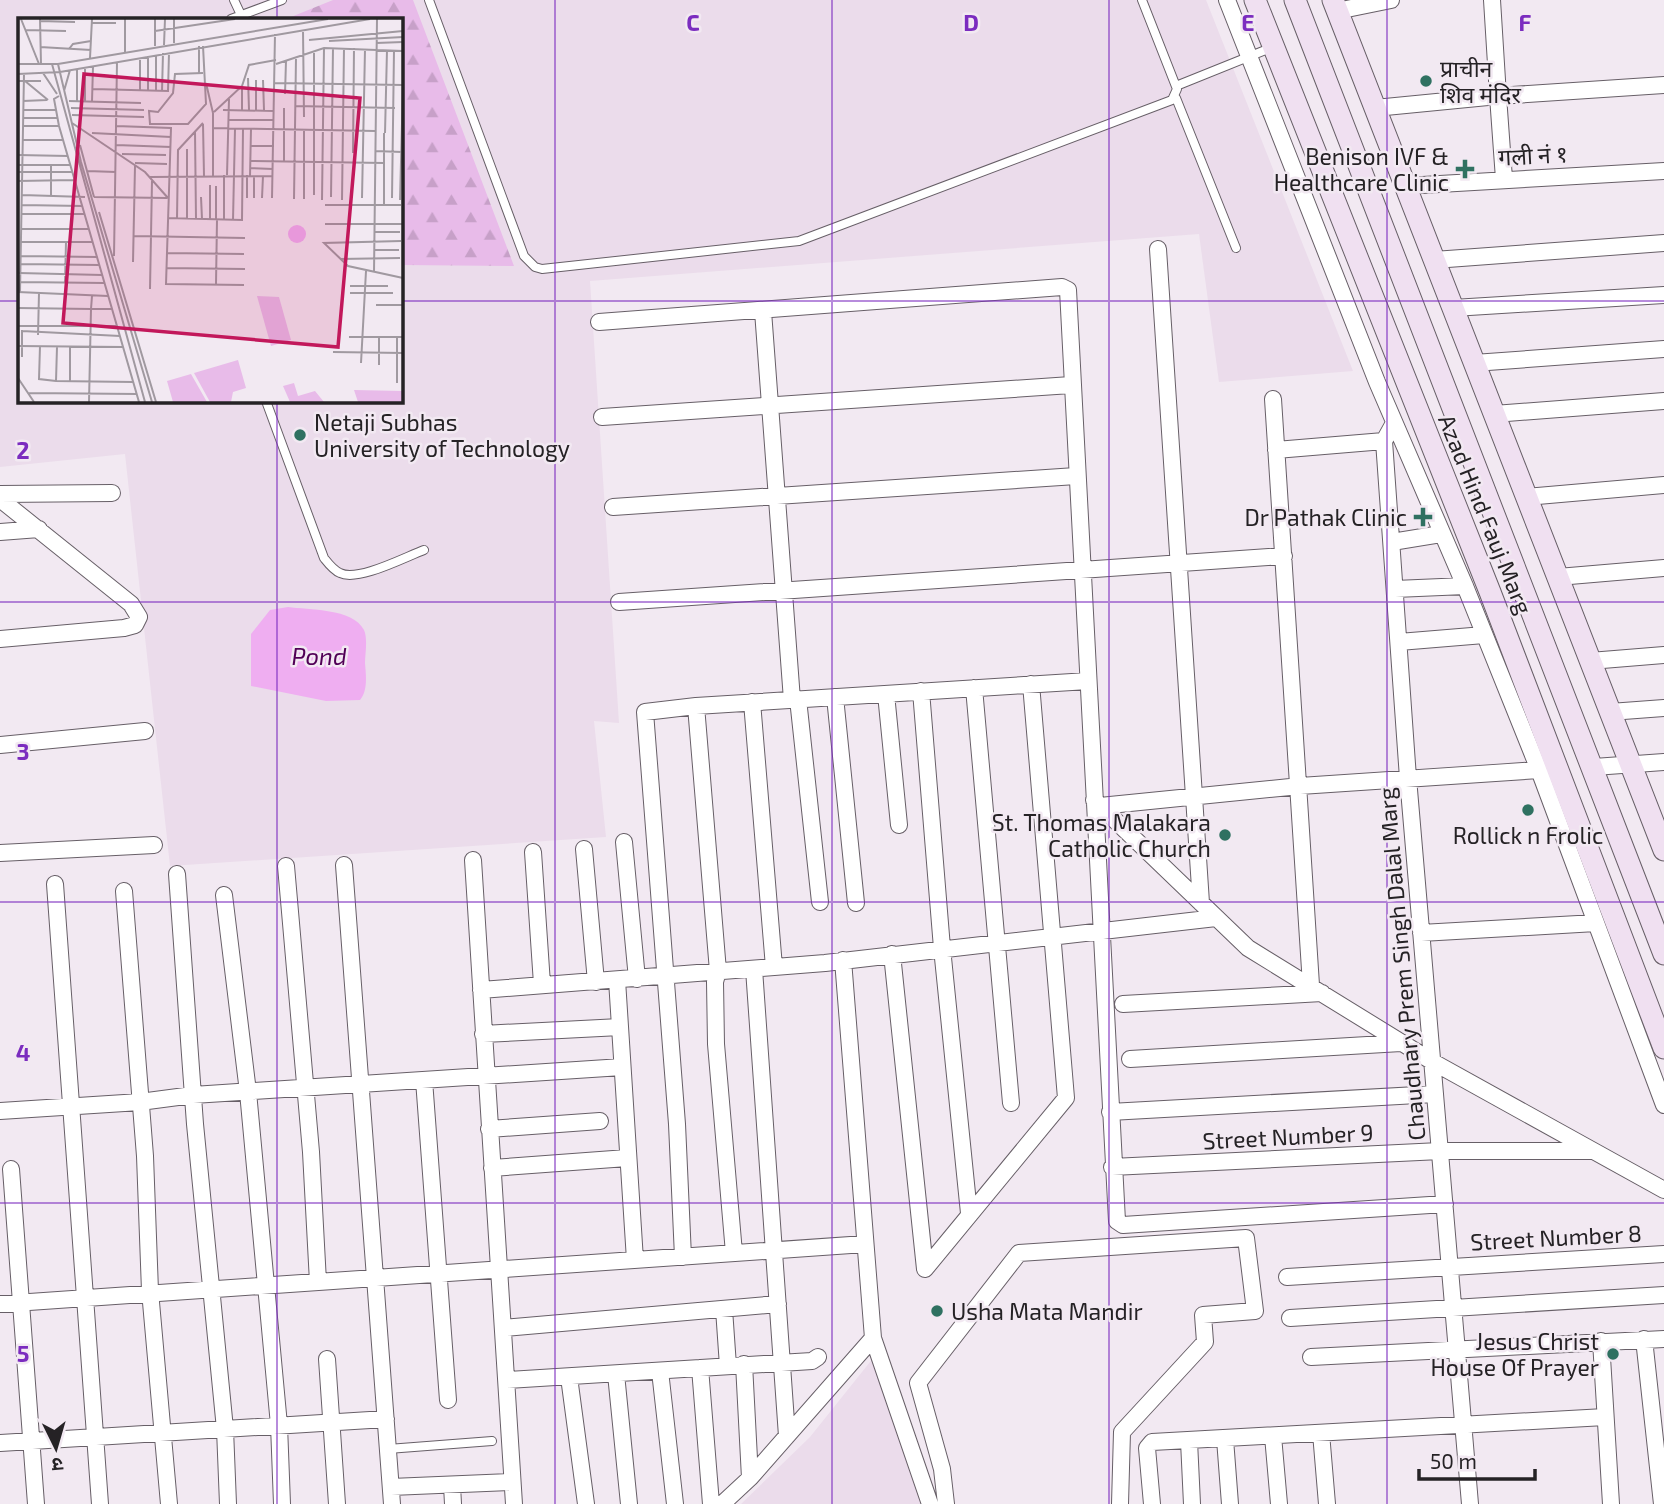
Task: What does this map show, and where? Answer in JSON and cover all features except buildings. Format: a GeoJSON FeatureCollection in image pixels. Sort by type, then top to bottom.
{"type":"FeatureCollection","features":[{"type":"Feature","properties":{"kind":"main road","name":"Azad Hind Fauj Marg"},"geometry":{"type":"LineString","coordinates":[[1255,0],[1490,592],[1664,1048]]}},
{"type":"Feature","properties":{"kind":"main road","name":"Azad Hind Fauj Marg"},"geometry":{"type":"LineString","coordinates":[[1295,0],[1594,767],[1664,954]]}},
{"type":"Feature","properties":{"kind":"main road"},"geometry":{"type":"LineString","coordinates":[[1335,6],[1664,850]]}},
{"type":"Feature","properties":{"kind":"street"},"geometry":{"type":"LineString","coordinates":[[1227,0],[1394,423],[1465,586],[1539,770],[1664,1105]]}},
{"type":"Feature","properties":{"kind":"street"},"geometry":{"type":"LineString","coordinates":[[1335,6],[1391,0]]}},
{"type":"Feature","properties":{"kind":"street"},"geometry":{"type":"LineString","coordinates":[[1492,0],[1504,179]]}},
{"type":"Feature","properties":{"kind":"street"},"geometry":{"type":"LineString","coordinates":[[1375,108],[1498,96],[1664,85]]}},
{"type":"Feature","properties":{"kind":"street","name":"गली नं १"},"geometry":{"type":"LineString","coordinates":[[1405,186],[1664,171]]}},
{"type":"Feature","properties":{"kind":"street"},"geometry":{"type":"LineString","coordinates":[[1434,260],[1664,243]]}},
{"type":"Feature","properties":{"kind":"street"},"geometry":{"type":"LineString","coordinates":[[1158,249],[1201,903]]}},
{"type":"Feature","properties":{"kind":"street"},"geometry":{"type":"LineString","coordinates":[[599,322],[1062,287],[1068,289],[1076,476],[1097,803],[1112,1167],[1120,1224],[1445,1204]]}},
{"type":"Feature","properties":{"kind":"street"},"geometry":{"type":"LineString","coordinates":[[1453,308],[1664,295]]}},
{"type":"Feature","properties":{"kind":"street"},"geometry":{"type":"LineString","coordinates":[[763,311],[774,496],[820,902]]}},
{"type":"Feature","properties":{"kind":"street"},"geometry":{"type":"LineString","coordinates":[[1474,363],[1664,349]]}},
{"type":"Feature","properties":{"kind":"street"},"geometry":{"type":"LineString","coordinates":[[602,417],[1071,385]]}},
{"type":"Feature","properties":{"kind":"street"},"geometry":{"type":"LineString","coordinates":[[1273,399],[1316,989]]}},
{"type":"Feature","properties":{"kind":"street"},"geometry":{"type":"LineString","coordinates":[[1494,414],[1664,401]]}},
{"type":"Feature","properties":{"kind":"street"},"geometry":{"type":"LineString","coordinates":[[1276,450],[1384,441],[1394,423]]}},
{"type":"Feature","properties":{"kind":"street","name":"Chaudhary Prem Singh Dalal Marg"},"geometry":{"type":"LineString","coordinates":[[1384,441],[1408,778],[1470,1504]]}},
{"type":"Feature","properties":{"kind":"street"},"geometry":{"type":"LineString","coordinates":[[613,507],[1076,476]]}},
{"type":"Feature","properties":{"kind":"street"},"geometry":{"type":"LineString","coordinates":[[1526,497],[1664,485]]}},
{"type":"Feature","properties":{"kind":"street"},"geometry":{"type":"LineString","coordinates":[[0,497],[112,493]]}},
{"type":"Feature","properties":{"kind":"street"},"geometry":{"type":"LineString","coordinates":[[0,497],[131,604],[139,617],[138,623],[124,628],[0,639]]}},
{"type":"Feature","properties":{"kind":"street"},"geometry":{"type":"LineString","coordinates":[[0,532],[39,528]]}},
{"type":"Feature","properties":{"kind":"street"},"geometry":{"type":"LineString","coordinates":[[1392,542],[1441,534]]}},
{"type":"Feature","properties":{"kind":"street"},"geometry":{"type":"LineString","coordinates":[[619,602],[1284,556]]}},
{"type":"Feature","properties":{"kind":"street"},"geometry":{"type":"LineString","coordinates":[[1558,577],[1664,568]]}},
{"type":"Feature","properties":{"kind":"street"},"geometry":{"type":"LineString","coordinates":[[1395,589],[1465,586]]}},
{"type":"Feature","properties":{"kind":"street"},"geometry":{"type":"LineString","coordinates":[[1398,642],[1485,635]]}},
{"type":"Feature","properties":{"kind":"street"},"geometry":{"type":"LineString","coordinates":[[1590,661],[1664,655]]}},
{"type":"Feature","properties":{"kind":"street"},"geometry":{"type":"LineString","coordinates":[[683,1257],[665,975],[644,717],[650,710],[696,706],[1088,681]]}},
{"type":"Feature","properties":{"kind":"street"},"geometry":{"type":"LineString","coordinates":[[892,954],[925,1269],[1066,1098],[1031,684]]}},
{"type":"Feature","properties":{"kind":"street"},"geometry":{"type":"LineString","coordinates":[[974,688],[1011,1104]]}},
{"type":"Feature","properties":{"kind":"street"},"geometry":{"type":"LineString","coordinates":[[921,691],[942,948],[969,1213]]}},
{"type":"Feature","properties":{"kind":"street"},"geometry":{"type":"LineString","coordinates":[[886,694],[899,825]]}},
{"type":"Feature","properties":{"kind":"street"},"geometry":{"type":"LineString","coordinates":[[835,697],[856,903]]}},
{"type":"Feature","properties":{"kind":"street"},"geometry":{"type":"LineString","coordinates":[[751,702],[774,967]]}},
{"type":"Feature","properties":{"kind":"street"},"geometry":{"type":"LineString","coordinates":[[696,706],[718,971],[715,982],[716,1044],[734,1253]]}},
{"type":"Feature","properties":{"kind":"street"},"geometry":{"type":"LineString","coordinates":[[1611,712],[1664,708]]}},
{"type":"Feature","properties":{"kind":"street"},"geometry":{"type":"LineString","coordinates":[[0,745],[145,731]]}},
{"type":"Feature","properties":{"kind":"street"},"geometry":{"type":"LineString","coordinates":[[1594,767],[1664,762]]}},
{"type":"Feature","properties":{"kind":"street"},"geometry":{"type":"LineString","coordinates":[[1097,803],[1539,770]]}},
{"type":"Feature","properties":{"kind":"street"},"geometry":{"type":"LineString","coordinates":[[1097,803],[1248,948],[1433,1062],[1664,1190]]}},
{"type":"Feature","properties":{"kind":"street"},"geometry":{"type":"LineString","coordinates":[[624,842],[637,979]]}},
{"type":"Feature","properties":{"kind":"street"},"geometry":{"type":"LineString","coordinates":[[0,853],[154,845]]}},
{"type":"Feature","properties":{"kind":"street"},"geometry":{"type":"LineString","coordinates":[[584,849],[596,982]]}},
{"type":"Feature","properties":{"kind":"street"},"geometry":{"type":"LineString","coordinates":[[533,852],[542,984]]}},
{"type":"Feature","properties":{"kind":"street"},"geometry":{"type":"LineString","coordinates":[[473,860],[484,1075],[501,1270],[514,1504]]}},
{"type":"Feature","properties":{"kind":"street"},"geometry":{"type":"LineString","coordinates":[[344,865],[377,1278],[391,1496],[453,1485],[512,1482]]}},
{"type":"Feature","properties":{"kind":"street"},"geometry":{"type":"LineString","coordinates":[[286,866],[318,1282]]}},
{"type":"Feature","properties":{"kind":"street"},"geometry":{"type":"LineString","coordinates":[[177,874],[193,1095],[225,1429],[228,1504]]}},
{"type":"Feature","properties":{"kind":"street"},"geometry":{"type":"LineString","coordinates":[[55,884],[69,1106],[100,1504]]}},
{"type":"Feature","properties":{"kind":"street"},"geometry":{"type":"LineString","coordinates":[[124,891],[140,1102],[150,1293],[165,1434],[169,1504]]}},
{"type":"Feature","properties":{"kind":"street"},"geometry":{"type":"LineString","coordinates":[[224,895],[248,1092],[279,1425],[282,1504]]}},
{"type":"Feature","properties":{"kind":"street"},"geometry":{"type":"LineString","coordinates":[[481,990],[754,970],[1216,918]]}},
{"type":"Feature","properties":{"kind":"street"},"geometry":{"type":"LineString","coordinates":[[1421,933],[1596,923]]}},
{"type":"Feature","properties":{"kind":"street"},"geometry":{"type":"LineString","coordinates":[[843,960],[873,1338],[930,1504]]}},
{"type":"Feature","properties":{"kind":"street"},"geometry":{"type":"LineString","coordinates":[[754,970],[787,1436]]}},
{"type":"Feature","properties":{"kind":"street"},"geometry":{"type":"LineString","coordinates":[[617,980],[635,1260]]}},
{"type":"Feature","properties":{"kind":"street"},"geometry":{"type":"LineString","coordinates":[[1123,1004],[1316,989]]}},
{"type":"Feature","properties":{"kind":"street"},"geometry":{"type":"LineString","coordinates":[[482,1034],[620,1027]]}},
{"type":"Feature","properties":{"kind":"street"},"geometry":{"type":"LineString","coordinates":[[1130,1059],[1401,1042]]}},
{"type":"Feature","properties":{"kind":"street"},"geometry":{"type":"LineString","coordinates":[[0,1111],[140,1102],[193,1095],[622,1068]]}},
{"type":"Feature","properties":{"kind":"street"},"geometry":{"type":"LineString","coordinates":[[424,1080],[448,1400]]}},
{"type":"Feature","properties":{"kind":"street"},"geometry":{"type":"LineString","coordinates":[[1110,1112],[1435,1094]]}},
{"type":"Feature","properties":{"kind":"street"},"geometry":{"type":"LineString","coordinates":[[489,1129],[600,1121]]}},
{"type":"Feature","properties":{"kind":"street","name":"Street Number 9"},"geometry":{"type":"LineString","coordinates":[[1112,1167],[1440,1151],[1593,1151]]}},
{"type":"Feature","properties":{"kind":"street"},"geometry":{"type":"LineString","coordinates":[[492,1168],[627,1158]]}},
{"type":"Feature","properties":{"kind":"street"},"geometry":{"type":"LineString","coordinates":[[11,1169],[36,1504]]}},
{"type":"Feature","properties":{"kind":"street"},"geometry":{"type":"LineString","coordinates":[[946,1504],[942,1469],[918,1383],[1019,1253],[1246,1238],[1255,1311],[1203,1315],[1205,1342],[1122,1432],[1120,1504]]}},
{"type":"Feature","properties":{"kind":"street"},"geometry":{"type":"LineString","coordinates":[[0,1304],[865,1244]]}},
{"type":"Feature","properties":{"kind":"street","name":"Street Number 8"},"geometry":{"type":"LineString","coordinates":[[1287,1277],[1664,1254]]}},
{"type":"Feature","properties":{"kind":"street"},"geometry":{"type":"LineString","coordinates":[[1290,1318],[1664,1295]]}},
{"type":"Feature","properties":{"kind":"street"},"geometry":{"type":"LineString","coordinates":[[504,1328],[779,1304]]}},
{"type":"Feature","properties":{"kind":"street"},"geometry":{"type":"LineString","coordinates":[[724,1309],[736,1365],[750,1478]]}},
{"type":"Feature","properties":{"kind":"street"},"geometry":{"type":"LineString","coordinates":[[722,1504],[750,1478],[873,1338]]}},
{"type":"Feature","properties":{"kind":"street"},"geometry":{"type":"LineString","coordinates":[[1643,1339],[1662,1504]]}},
{"type":"Feature","properties":{"kind":"street"},"geometry":{"type":"LineString","coordinates":[[1311,1357],[1664,1339]]}},
{"type":"Feature","properties":{"kind":"street"},"geometry":{"type":"LineString","coordinates":[[1601,1341],[1611,1504]]}},
{"type":"Feature","properties":{"kind":"street"},"geometry":{"type":"LineString","coordinates":[[507,1380],[812,1362],[818,1357]]}},
{"type":"Feature","properties":{"kind":"street"},"geometry":{"type":"LineString","coordinates":[[327,1359],[329,1422],[337,1504]]}},
{"type":"Feature","properties":{"kind":"street"},"geometry":{"type":"LineString","coordinates":[[700,1368],[711,1504]]}},
{"type":"Feature","properties":{"kind":"street"},"geometry":{"type":"LineString","coordinates":[[660,1371],[675,1504]]}},
{"type":"Feature","properties":{"kind":"street"},"geometry":{"type":"LineString","coordinates":[[616,1374],[629,1504]]}},
{"type":"Feature","properties":{"kind":"street"},"geometry":{"type":"LineString","coordinates":[[569,1377],[586,1504]]}},
{"type":"Feature","properties":{"kind":"street"},"geometry":{"type":"LineString","coordinates":[[1152,1504],[1148,1445],[1605,1417]]}},
{"type":"Feature","properties":{"kind":"street"},"geometry":{"type":"LineString","coordinates":[[0,1443],[386,1419]]}},
{"type":"Feature","properties":{"kind":"street"},"geometry":{"type":"LineString","coordinates":[[1321,1433],[1327,1504]]}},
{"type":"Feature","properties":{"kind":"street"},"geometry":{"type":"LineString","coordinates":[[1273,1436],[1279,1504]]}},
{"type":"Feature","properties":{"kind":"street"},"geometry":{"type":"LineString","coordinates":[[1225,1439],[1230,1504]]}},
{"type":"Feature","properties":{"kind":"street"},"geometry":{"type":"LineString","coordinates":[[1189,1441],[1192,1504]]}},
{"type":"Feature","properties":{"kind":"street"},"geometry":{"type":"LineString","coordinates":[[453,1485],[453,1504]]}},
{"type":"Feature","properties":{"kind":"lane"},"geometry":{"type":"LineString","coordinates":[[234,0],[241,15]]}},
{"type":"Feature","properties":{"kind":"lane"},"geometry":{"type":"LineString","coordinates":[[233,18],[282,0]]}},
{"type":"Feature","properties":{"kind":"lane"},"geometry":{"type":"LineString","coordinates":[[429,0],[524,256],[534,267],[542,269],[662,254],[788,243],[1176,98]]}},
{"type":"Feature","properties":{"kind":"lane"},"geometry":{"type":"LineString","coordinates":[[1142,0],[1176,86],[1176,98],[1236,248]]}},
{"type":"Feature","properties":{"kind":"lane"},"geometry":{"type":"LineString","coordinates":[[1176,86],[1273,47]]}},
{"type":"Feature","properties":{"kind":"lane"},"geometry":{"type":"LineString","coordinates":[[266,402],[324,558],[331,567],[339,573],[361,574],[424,550]]}},
{"type":"Feature","properties":{"kind":"lane"},"geometry":{"type":"LineString","coordinates":[[388,1449],[492,1441]]}},
{"type":"Feature","properties":{"kind":"shaded area","name":"Netaji Subhas University of Technology"},"geometry":{"type":"Polygon","coordinates":[[[0,0],[1206,0],[1353,371],[1219,382],[1199,234],[590,281],[619,723],[594,721],[606,837],[170,866],[125,454],[0,467],[0,0]]]}},
{"type":"Feature","properties":{"kind":"shaded area"},"geometry":{"type":"Polygon","coordinates":[[[874,1357],[926,1504],[741,1504],[810,1437],[874,1357]]]}},
{"type":"Feature","properties":{"kind":"green space"},"geometry":{"type":"Polygon","coordinates":[[[333,0],[413,0],[514,266],[402,265],[402,18],[288,18],[333,0]]]}},
{"type":"Feature","properties":{"kind":"water","name":"Pond"},"geometry":{"type":"Polygon","coordinates":[[[288,607],[340,614],[358,623],[364,630],[366,683],[360,700],[326,701],[251,686],[251,634],[270,610],[288,607]]]}},
{"type":"Feature","properties":{"kind":"place","name":"प्राचीन शिव मंदिर"},"geometry":{"type":"Point","coordinates":[1426,81]}},
{"type":"Feature","properties":{"kind":"place","name":"Benison IVF & Healthcare Clinic"},"geometry":{"type":"Point","coordinates":[1465,169]}},
{"type":"Feature","properties":{"kind":"place","name":"Netaji Subhas University of Technology"},"geometry":{"type":"Point","coordinates":[300,435]}},
{"type":"Feature","properties":{"kind":"place","name":"Dr Pathak Clinic"},"geometry":{"type":"Point","coordinates":[1423,517]}},
{"type":"Feature","properties":{"kind":"place","name":"Rollick n Frolic"},"geometry":{"type":"Point","coordinates":[1528,810]}},
{"type":"Feature","properties":{"kind":"place","name":"St. Thomas Malakara Catholic Church"},"geometry":{"type":"Point","coordinates":[1225,835]}},
{"type":"Feature","properties":{"kind":"place","name":"Usha Mata Mandir"},"geometry":{"type":"Point","coordinates":[937,1311]}},
{"type":"Feature","properties":{"kind":"place","name":"Jesus Christ House Of Prayer"},"geometry":{"type":"Point","coordinates":[1613,1354]}}]}
